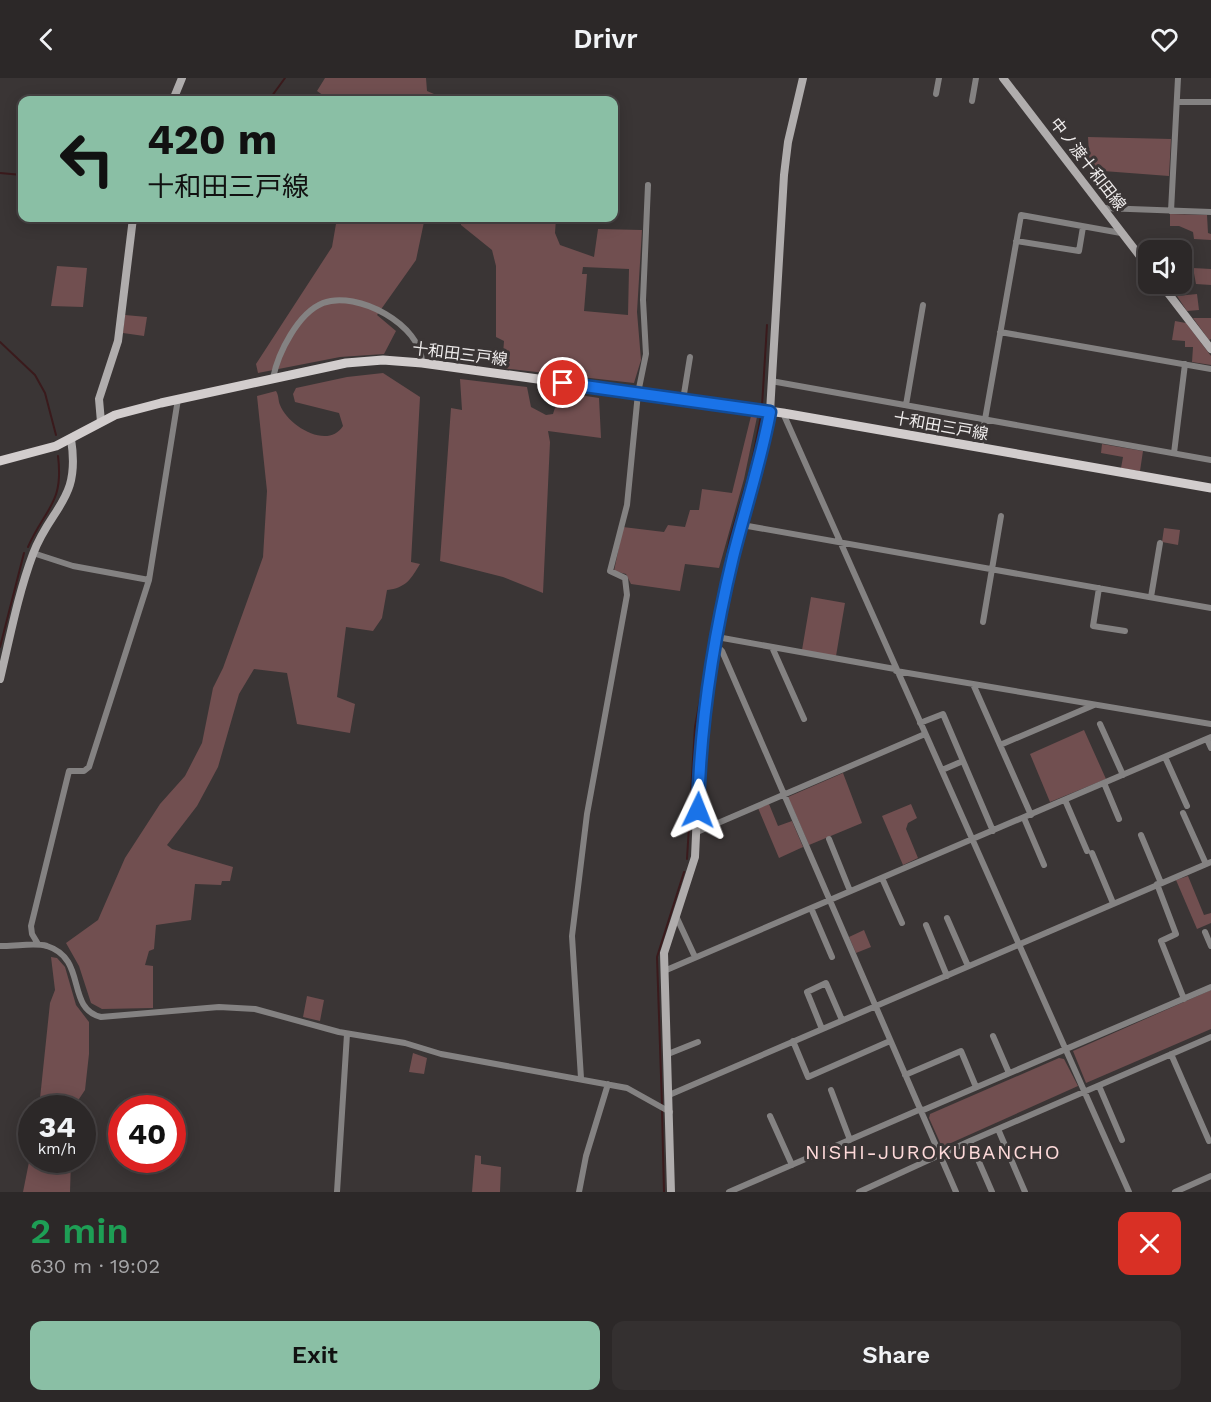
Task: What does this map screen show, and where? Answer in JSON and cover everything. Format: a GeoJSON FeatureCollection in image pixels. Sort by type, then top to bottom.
{"type":"FeatureCollection","features":[{"type":"Feature","properties":{"kind":"main road","name":"十和田三戸線"},"geometry":{"type":"LineString","coordinates":[[0,460],[56,446],[101,422],[136,409],[346,363],[383,360],[422,363],[783,413],[1211,488]]}},
{"type":"Feature","properties":{"kind":"street"},"geometry":{"type":"LineString","coordinates":[[175,96],[182,78]]}},
{"type":"Feature","properties":{"kind":"street"},"geometry":{"type":"LineString","coordinates":[[671,1192],[664,1111],[669,1095],[664,971],[666,946],[692,866],[697,832],[703,721],[716,641],[742,525],[759,467],[770,412],[784,175],[788,142],[803,78]]}},
{"type":"Feature","properties":{"kind":"street"},"geometry":{"type":"LineString","coordinates":[[936,94],[939,78]]}},
{"type":"Feature","properties":{"kind":"street"},"geometry":{"type":"LineString","coordinates":[[972,101],[976,78]]}},
{"type":"Feature","properties":{"kind":"street","name":"中ノ渡十和田線"},"geometry":{"type":"LineString","coordinates":[[1003,78],[1138,254]]}},
{"type":"Feature","properties":{"kind":"street"},"geometry":{"type":"LineString","coordinates":[[1171,211],[1178,78]]}},
{"type":"Feature","properties":{"kind":"street"},"geometry":{"type":"LineString","coordinates":[[1177,102],[1211,102]]}},
{"type":"Feature","properties":{"kind":"street"},"geometry":{"type":"LineString","coordinates":[[581,1078],[572,936],[587,814],[627,595],[625,578],[610,571],[627,505],[638,393],[646,354],[643,300],[648,185]]}},
{"type":"Feature","properties":{"kind":"street"},"geometry":{"type":"LineString","coordinates":[[1103,208],[1211,212]]}},
{"type":"Feature","properties":{"kind":"street"},"geometry":{"type":"LineString","coordinates":[[980,448],[1021,215],[1122,233]]}},
{"type":"Feature","properties":{"kind":"street"},"geometry":{"type":"LineString","coordinates":[[101,422],[99,399],[118,341],[133,222]]}},
{"type":"Feature","properties":{"kind":"street"},"geometry":{"type":"LineString","coordinates":[[1016,241],[1079,251],[1083,227]]}},
{"type":"Feature","properties":{"kind":"street"},"geometry":{"type":"LineString","coordinates":[[1169,294],[1211,349]]}},
{"type":"Feature","properties":{"kind":"street"},"geometry":{"type":"LineString","coordinates":[[273,378],[275,368],[291,335],[316,308],[330,301],[354,302],[390,316],[417,343],[422,353],[422,363]]}},
{"type":"Feature","properties":{"kind":"street"},"geometry":{"type":"LineString","coordinates":[[906,405],[923,305]]}},
{"type":"Feature","properties":{"kind":"street"},"geometry":{"type":"LineString","coordinates":[[1000,332],[1211,369]]}},
{"type":"Feature","properties":{"kind":"street"},"geometry":{"type":"LineString","coordinates":[[683,400],[690,357]]}},
{"type":"Feature","properties":{"kind":"street"},"geometry":{"type":"LineString","coordinates":[[1174,453],[1185,364]]}},
{"type":"Feature","properties":{"kind":"street"},"geometry":{"type":"LineString","coordinates":[[771,381],[1211,460]]}},
{"type":"Feature","properties":{"kind":"street"},"geometry":{"type":"LineString","coordinates":[[38,944],[32,934],[31,926],[69,771],[84,771],[89,768],[149,580],[178,399]]}},
{"type":"Feature","properties":{"kind":"street"},"geometry":{"type":"LineString","coordinates":[[783,413],[1129,1192]]}},
{"type":"Feature","properties":{"kind":"street"},"geometry":{"type":"LineString","coordinates":[[0,679],[33,553],[67,495],[73,467],[71,439]]}},
{"type":"Feature","properties":{"kind":"street"},"geometry":{"type":"LineString","coordinates":[[983,622],[1002,516]]}},
{"type":"Feature","properties":{"kind":"street"},"geometry":{"type":"LineString","coordinates":[[742,525],[1211,608]]}},
{"type":"Feature","properties":{"kind":"street"},"geometry":{"type":"LineString","coordinates":[[1151,597],[1160,543]]}},
{"type":"Feature","properties":{"kind":"street"},"geometry":{"type":"LineString","coordinates":[[33,553],[73,566],[149,580]]}},
{"type":"Feature","properties":{"kind":"street"},"geometry":{"type":"LineString","coordinates":[[1100,588],[1093,626],[1125,631]]}},
{"type":"Feature","properties":{"kind":"street"},"geometry":{"type":"LineString","coordinates":[[716,641],[772,647],[1211,724]]}},
{"type":"Feature","properties":{"kind":"street"},"geometry":{"type":"LineString","coordinates":[[716,641],[955,1192]]}},
{"type":"Feature","properties":{"kind":"street"},"geometry":{"type":"LineString","coordinates":[[772,647],[804,719]]}},
{"type":"Feature","properties":{"kind":"street"},"geometry":{"type":"LineString","coordinates":[[973,684],[1031,815]]}},
{"type":"Feature","properties":{"kind":"street"},"geometry":{"type":"LineString","coordinates":[[1000,745],[1095,705]]}},
{"type":"Feature","properties":{"kind":"street"},"geometry":{"type":"LineString","coordinates":[[920,723],[943,714],[993,831]]}},
{"type":"Feature","properties":{"kind":"street"},"geometry":{"type":"LineString","coordinates":[[1100,724],[1123,775]]}},
{"type":"Feature","properties":{"kind":"street"},"geometry":{"type":"LineString","coordinates":[[697,832],[925,735]]}},
{"type":"Feature","properties":{"kind":"street"},"geometry":{"type":"LineString","coordinates":[[664,971],[1209,738],[1211,748]]}},
{"type":"Feature","properties":{"kind":"street"},"geometry":{"type":"LineString","coordinates":[[1165,757],[1186,806]]}},
{"type":"Feature","properties":{"kind":"street"},"geometry":{"type":"LineString","coordinates":[[942,770],[963,760]]}},
{"type":"Feature","properties":{"kind":"street"},"geometry":{"type":"LineString","coordinates":[[1104,783],[1119,819]]}},
{"type":"Feature","properties":{"kind":"street"},"geometry":{"type":"LineString","coordinates":[[1065,800],[1113,903]]}},
{"type":"Feature","properties":{"kind":"street"},"geometry":{"type":"LineString","coordinates":[[669,1095],[1208,863],[1183,813]]}},
{"type":"Feature","properties":{"kind":"street"},"geometry":{"type":"LineString","coordinates":[[1024,818],[1044,865]]}},
{"type":"Feature","properties":{"kind":"street"},"geometry":{"type":"LineString","coordinates":[[1141,835],[1176,934],[1161,941],[1185,999]]}},
{"type":"Feature","properties":{"kind":"street"},"geometry":{"type":"LineString","coordinates":[[829,839],[850,891]]}},
{"type":"Feature","properties":{"kind":"street"},"geometry":{"type":"LineString","coordinates":[[882,878],[902,923]]}},
{"type":"Feature","properties":{"kind":"street"},"geometry":{"type":"LineString","coordinates":[[811,908],[832,957]]}},
{"type":"Feature","properties":{"kind":"street"},"geometry":{"type":"LineString","coordinates":[[675,916],[695,957]]}},
{"type":"Feature","properties":{"kind":"street"},"geometry":{"type":"LineString","coordinates":[[947,918],[968,966]]}},
{"type":"Feature","properties":{"kind":"street"},"geometry":{"type":"LineString","coordinates":[[926,925],[947,976]]}},
{"type":"Feature","properties":{"kind":"street"},"geometry":{"type":"LineString","coordinates":[[1205,932],[1211,946]]}},
{"type":"Feature","properties":{"kind":"street"},"geometry":{"type":"LineString","coordinates":[[0,946],[38,944],[59,952],[72,965],[81,1001],[91,1015],[113,1018],[219,1007],[243,1008],[347,1034],[405,1043],[488,1063],[608,1084],[640,1094],[664,1111]]}},
{"type":"Feature","properties":{"kind":"street"},"geometry":{"type":"LineString","coordinates":[[822,1029],[807,992],[826,984],[842,1020]]}},
{"type":"Feature","properties":{"kind":"street"},"geometry":{"type":"LineString","coordinates":[[729,1192],[1211,987]]}},
{"type":"Feature","properties":{"kind":"street"},"geometry":{"type":"LineString","coordinates":[[336,1192],[347,1034]]}},
{"type":"Feature","properties":{"kind":"street"},"geometry":{"type":"LineString","coordinates":[[993,1036],[1010,1073]]}},
{"type":"Feature","properties":{"kind":"street"},"geometry":{"type":"LineString","coordinates":[[859,1192],[970,1141],[1211,1037]]}},
{"type":"Feature","properties":{"kind":"street"},"geometry":{"type":"LineString","coordinates":[[793,1041],[807,1077],[890,1041]]}},
{"type":"Feature","properties":{"kind":"street"},"geometry":{"type":"LineString","coordinates":[[668,1054],[698,1042]]}},
{"type":"Feature","properties":{"kind":"street"},"geometry":{"type":"LineString","coordinates":[[905,1075],[961,1051],[976,1087]]}},
{"type":"Feature","properties":{"kind":"street"},"geometry":{"type":"LineString","coordinates":[[1171,1054],[1209,1141]]}},
{"type":"Feature","properties":{"kind":"street"},"geometry":{"type":"LineString","coordinates":[[579,1192],[585,1156],[608,1084]]}},
{"type":"Feature","properties":{"kind":"street"},"geometry":{"type":"LineString","coordinates":[[1099,1086],[1122,1140]]}},
{"type":"Feature","properties":{"kind":"street"},"geometry":{"type":"LineString","coordinates":[[831,1090],[850,1140]]}},
{"type":"Feature","properties":{"kind":"street"},"geometry":{"type":"LineString","coordinates":[[770,1116],[792,1165]]}},
{"type":"Feature","properties":{"kind":"street"},"geometry":{"type":"LineString","coordinates":[[998,1129],[1025,1192]]}},
{"type":"Feature","properties":{"kind":"street"},"geometry":{"type":"LineString","coordinates":[[970,1141],[992,1192]]}},
{"type":"Feature","properties":{"kind":"street"},"geometry":{"type":"LineString","coordinates":[[1175,1192],[1211,1176]]}},
{"type":"Feature","properties":{"kind":"shaded area"},"geometry":{"type":"Polygon","coordinates":[[[325,78],[426,78],[427,91],[434,94],[433,96],[324,96],[317,91],[325,78]]]}},
{"type":"Feature","properties":{"kind":"shaded area"},"geometry":{"type":"Polygon","coordinates":[[[1088,137],[1171,139],[1169,176],[1090,170],[1088,137]]]}},
{"type":"Feature","properties":{"kind":"shaded area"},"geometry":{"type":"Polygon","coordinates":[[[1170,214],[1207,215],[1208,233],[1211,234],[1211,240],[1194,239],[1193,232],[1179,226],[1170,226],[1170,214]]]}},
{"type":"Feature","properties":{"kind":"shaded area"},"geometry":{"type":"Polygon","coordinates":[[[336,222],[424,222],[416,260],[377,315],[396,331],[384,354],[340,357],[258,373],[256,364],[332,247],[336,222]]]}},
{"type":"Feature","properties":{"kind":"shaded area"},"geometry":{"type":"Polygon","coordinates":[[[463,222],[556,222],[555,233],[560,245],[594,257],[598,229],[642,230],[637,312],[641,360],[634,383],[502,368],[504,341],[496,337],[496,266],[492,250],[461,225],[463,222]],[[583,267],[582,274],[587,274],[584,311],[628,315],[629,269],[583,267]]]}},
{"type":"Feature","properties":{"kind":"shaded area"},"geometry":{"type":"Polygon","coordinates":[[[57,266],[87,268],[83,307],[51,306],[57,266]]]}},
{"type":"Feature","properties":{"kind":"shaded area"},"geometry":{"type":"Polygon","coordinates":[[[1193,268],[1211,269],[1211,285],[1196,284],[1193,268]]]}},
{"type":"Feature","properties":{"kind":"shaded area"},"geometry":{"type":"Polygon","coordinates":[[[1197,294],[1199,310],[1187,311],[1177,296],[1197,294]]]}},
{"type":"Feature","properties":{"kind":"shaded area"},"geometry":{"type":"Polygon","coordinates":[[[125,315],[147,317],[144,336],[123,333],[125,315]]]}},
{"type":"Feature","properties":{"kind":"shaded area"},"geometry":{"type":"Polygon","coordinates":[[[1193,318],[1211,318],[1211,339],[1209,340],[1193,318]]]}},
{"type":"Feature","properties":{"kind":"shaded area"},"geometry":{"type":"Polygon","coordinates":[[[1175,321],[1186,323],[1211,356],[1211,365],[1192,362],[1193,347],[1185,347],[1185,341],[1172,340],[1175,321]]]}},
{"type":"Feature","properties":{"kind":"shaded area"},"geometry":{"type":"Polygon","coordinates":[[[383,373],[420,397],[411,562],[420,564],[407,582],[387,590],[382,618],[373,631],[346,627],[337,697],[355,704],[350,733],[297,724],[287,673],[254,669],[239,694],[218,767],[197,806],[167,845],[172,849],[233,867],[230,881],[222,881],[221,885],[195,884],[191,920],[156,925],[154,949],[149,951],[145,965],[153,966],[153,1008],[102,1009],[91,1003],[79,966],[66,943],[98,920],[125,858],[160,804],[185,776],[202,743],[213,688],[223,668],[263,557],[267,491],[257,396],[276,391],[284,413],[291,421],[309,432],[328,436],[336,433],[343,426],[339,413],[295,402],[293,394],[296,388],[347,377],[383,373]]]}},
{"type":"Feature","properties":{"kind":"shaded area"},"geometry":{"type":"Polygon","coordinates":[[[460,379],[527,387],[531,407],[546,415],[553,414],[560,392],[599,398],[601,438],[548,431],[550,442],[543,593],[503,577],[440,561],[451,408],[462,410],[460,379]]]}},
{"type":"Feature","properties":{"kind":"shaded area"},"geometry":{"type":"Polygon","coordinates":[[[751,416],[757,417],[744,479],[719,568],[685,564],[680,591],[631,584],[626,574],[614,571],[623,527],[664,532],[668,525],[685,527],[690,510],[699,510],[702,489],[732,493],[751,416]]]}},
{"type":"Feature","properties":{"kind":"shaded area"},"geometry":{"type":"Polygon","coordinates":[[[1102,444],[1143,451],[1140,471],[1121,468],[1123,457],[1101,453],[1102,444]]]}},
{"type":"Feature","properties":{"kind":"shaded area"},"geometry":{"type":"Polygon","coordinates":[[[1164,528],[1180,530],[1178,545],[1162,542],[1164,528]]]}},
{"type":"Feature","properties":{"kind":"shaded area"},"geometry":{"type":"Polygon","coordinates":[[[811,597],[845,603],[836,656],[802,650],[811,597]]]}},
{"type":"Feature","properties":{"kind":"shaded area"},"geometry":{"type":"Polygon","coordinates":[[[1084,730],[1106,779],[1050,802],[1030,754],[1084,730]]]}},
{"type":"Feature","properties":{"kind":"shaded area"},"geometry":{"type":"Polygon","coordinates":[[[843,773],[862,823],[809,845],[788,797],[843,773]]]}},
{"type":"Feature","properties":{"kind":"shaded area"},"geometry":{"type":"Polygon","coordinates":[[[769,804],[778,826],[792,821],[803,847],[779,858],[758,808],[769,804]]]}},
{"type":"Feature","properties":{"kind":"shaded area"},"geometry":{"type":"Polygon","coordinates":[[[911,804],[917,818],[908,823],[906,829],[918,858],[903,865],[882,816],[911,804]]]}},
{"type":"Feature","properties":{"kind":"shaded area"},"geometry":{"type":"Polygon","coordinates":[[[1188,876],[1204,915],[1211,913],[1211,923],[1197,929],[1176,880],[1188,876]]]}},
{"type":"Feature","properties":{"kind":"shaded area"},"geometry":{"type":"Polygon","coordinates":[[[864,930],[871,947],[856,953],[849,937],[864,930]]]}},
{"type":"Feature","properties":{"kind":"shaded area"},"geometry":{"type":"Polygon","coordinates":[[[51,957],[57,958],[65,967],[76,1005],[89,1022],[89,1054],[85,1090],[82,1095],[40,1095],[50,1003],[55,990],[51,957]]]}},
{"type":"Feature","properties":{"kind":"shaded area"},"geometry":{"type":"Polygon","coordinates":[[[1211,990],[1211,1029],[1086,1083],[1073,1051],[1211,990]]]}},
{"type":"Feature","properties":{"kind":"shaded area"},"geometry":{"type":"Polygon","coordinates":[[[307,996],[324,1000],[320,1021],[303,1017],[307,996]]]}},
{"type":"Feature","properties":{"kind":"shaded area"},"geometry":{"type":"Polygon","coordinates":[[[413,1053],[427,1058],[424,1074],[409,1072],[413,1053]]]}},
{"type":"Feature","properties":{"kind":"shaded area"},"geometry":{"type":"Polygon","coordinates":[[[1059,1058],[1064,1059],[1078,1086],[942,1147],[929,1118],[930,1114],[1059,1058]]]}},
{"type":"Feature","properties":{"kind":"shaded area"},"geometry":{"type":"Polygon","coordinates":[[[475,1155],[481,1156],[481,1164],[501,1167],[500,1192],[472,1192],[475,1155]]]}},
{"type":"Feature","properties":{"kind":"shaded area"},"geometry":{"type":"Polygon","coordinates":[[[27,1173],[71,1173],[70,1192],[23,1192],[27,1173]]]}},
{"type":"Feature","properties":{"kind":"waterway"},"geometry":{"type":"LineString","coordinates":[[272,96],[285,78]]}},
{"type":"Feature","properties":{"kind":"waterway"},"geometry":{"type":"LineString","coordinates":[[0,173],[18,175]]}},
{"type":"Feature","properties":{"kind":"waterway"},"geometry":{"type":"LineString","coordinates":[[762,406],[767,325]]}},
{"type":"Feature","properties":{"kind":"waterway"},"geometry":{"type":"LineString","coordinates":[[0,342],[35,375],[45,393],[56,435]]}},
{"type":"Feature","properties":{"kind":"waterway"},"geometry":{"type":"LineString","coordinates":[[687,859],[695,727],[730,538],[751,467],[761,416]]}},
{"type":"Feature","properties":{"kind":"waterway"},"geometry":{"type":"LineString","coordinates":[[28,547],[56,496],[58,456]]}},
{"type":"Feature","properties":{"kind":"waterway"},"geometry":{"type":"LineString","coordinates":[[0,647],[24,553]]}},
{"type":"Feature","properties":{"kind":"waterway"},"geometry":{"type":"LineString","coordinates":[[662,1105],[657,957],[684,872]]}},
{"type":"Feature","properties":{"kind":"waterway"},"geometry":{"type":"LineString","coordinates":[[662,1110],[664,1192]]}},
{"type":"Feature","properties":{"kind":"district","name":"NISHI-JUROKUBANCHO"},"geometry":{"type":"Point","coordinates":[933,1152]}},
{"type":"Feature","properties":{"kind":"route"},"geometry":{"type":"LineString","coordinates":[[563,383],[770,412],[759,467],[733,558],[715,644],[700,748],[698,810]]}}]}
